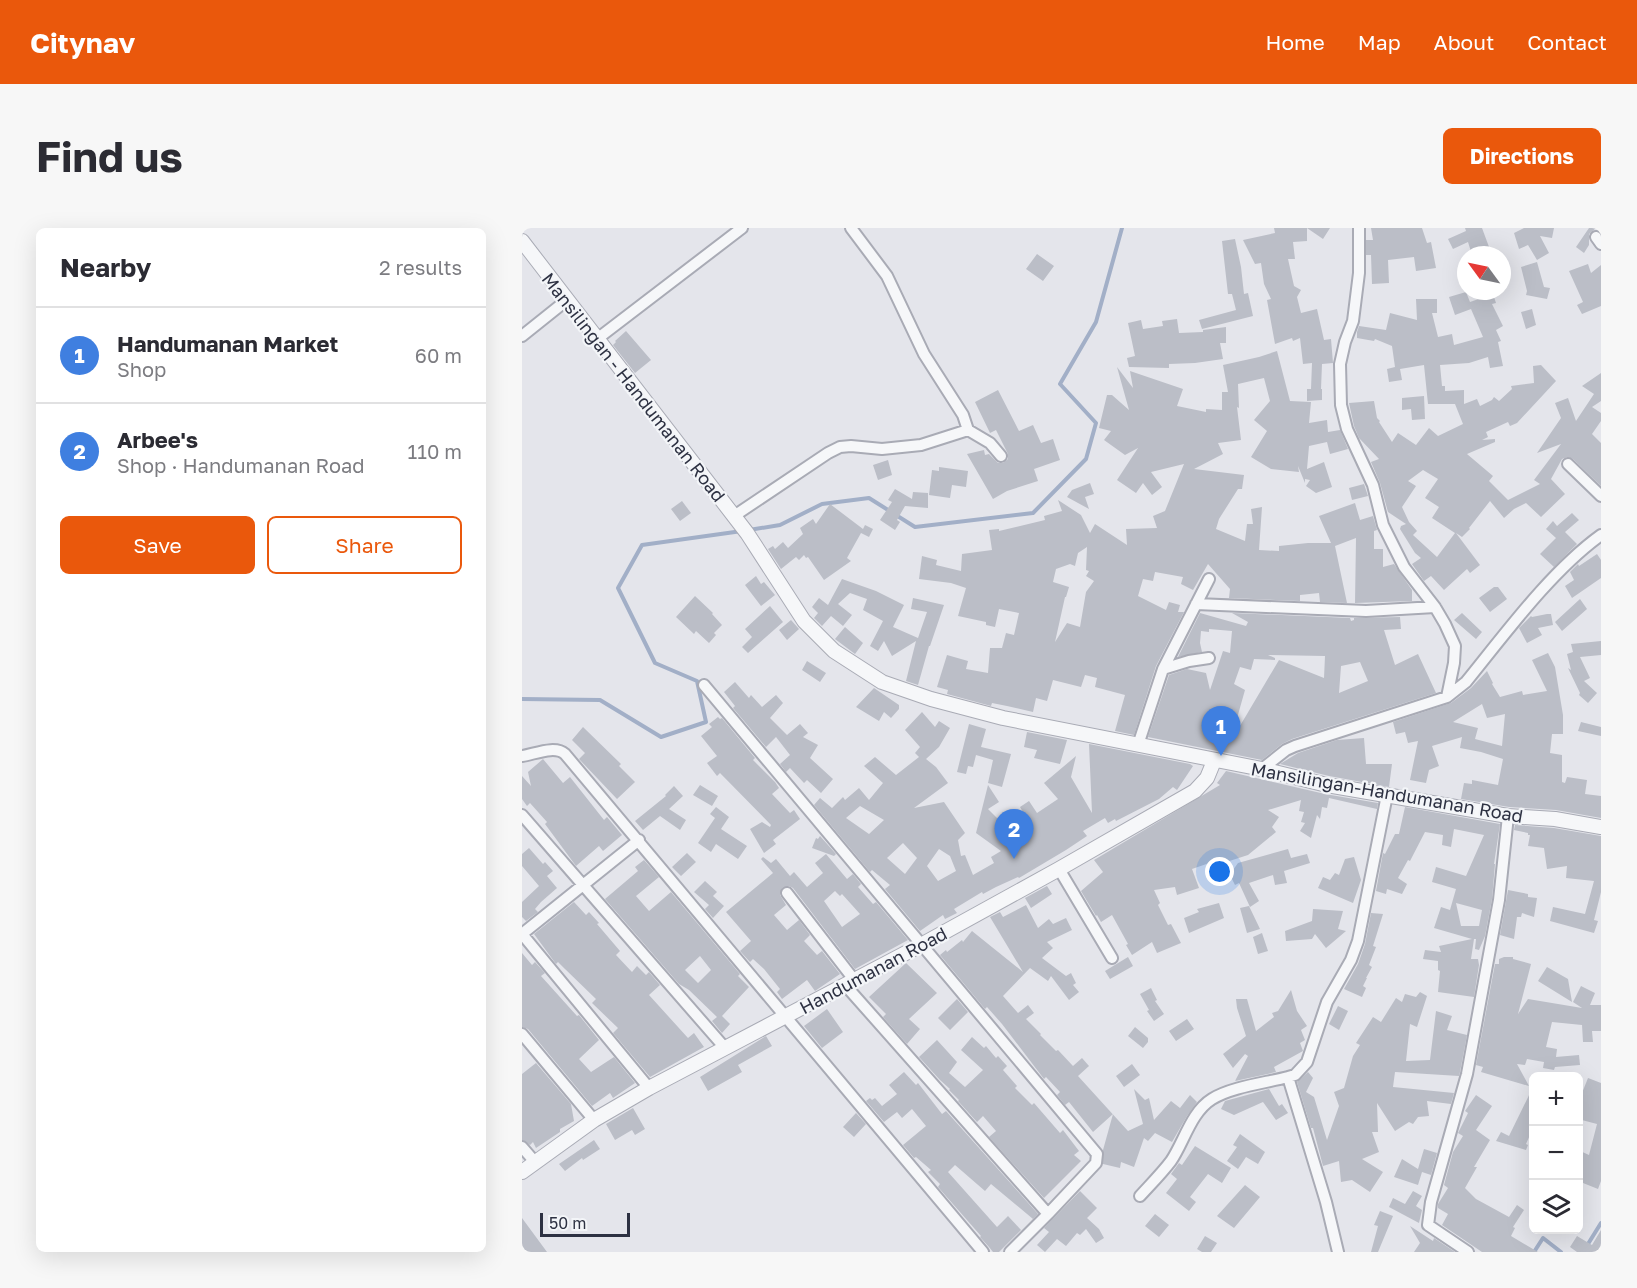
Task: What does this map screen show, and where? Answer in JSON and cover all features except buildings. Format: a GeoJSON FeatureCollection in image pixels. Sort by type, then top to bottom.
{"type":"FeatureCollection","features":[{"type":"Feature","properties":{"kind":"street"},"geometry":{"type":"LineString","coordinates":[[597,339],[742,228]]}},
{"type":"Feature","properties":{"kind":"street"},"geometry":{"type":"LineString","coordinates":[[851,228],[887,276],[924,354],[963,415],[968,430],[990,443],[1000,456]]}},
{"type":"Feature","properties":{"kind":"street"},"geometry":{"type":"LineString","coordinates":[[1359,228],[1359,273],[1353,321],[1340,364],[1341,405],[1347,429],[1373,485],[1383,525],[1404,567],[1436,607],[1455,646],[1447,697]]}},
{"type":"Feature","properties":{"kind":"street","name":"Mansilingan - Handumanan Road"},"geometry":{"type":"LineString","coordinates":[[522,241],[747,533]]}},
{"type":"Feature","properties":{"kind":"street"},"geometry":{"type":"LineString","coordinates":[[522,336],[567,300]]}},
{"type":"Feature","properties":{"kind":"street"},"geometry":{"type":"LineString","coordinates":[[735,517],[840,447],[882,449],[907,447],[921,445],[968,430]]}},
{"type":"Feature","properties":{"kind":"street"},"geometry":{"type":"LineString","coordinates":[[1568,464],[1601,496]]}},
{"type":"Feature","properties":{"kind":"street","name":"Mansilingan-Handumanan Road"},"geometry":{"type":"LineString","coordinates":[[747,533],[804,621],[834,651],[882,682],[931,699],[1003,718],[1262,769],[1327,785],[1508,816],[1555,819],[1601,827]]}},
{"type":"Feature","properties":{"kind":"street"},"geometry":{"type":"LineString","coordinates":[[1262,769],[1286,750],[1295,746],[1447,697],[1466,682],[1560,572],[1601,535]]}},
{"type":"Feature","properties":{"kind":"street"},"geometry":{"type":"LineString","coordinates":[[1138,745],[1163,669],[1209,579]]}},
{"type":"Feature","properties":{"kind":"street"},"geometry":{"type":"LineString","coordinates":[[1196,604],[1366,611],[1436,607]]}},
{"type":"Feature","properties":{"kind":"street"},"geometry":{"type":"LineString","coordinates":[[1163,669],[1209,658]]}},
{"type":"Feature","properties":{"kind":"street"},"geometry":{"type":"LineString","coordinates":[[704,685],[1097,1154],[1096,1163],[1010,1252]]}},
{"type":"Feature","properties":{"kind":"street"},"geometry":{"type":"LineString","coordinates":[[522,756],[554,750],[562,751],[983,1252]]}},
{"type":"Feature","properties":{"kind":"street","name":"Handumanan Road"},"geometry":{"type":"LineString","coordinates":[[522,1172],[594,1120],[649,1088],[850,984],[1195,791],[1207,778],[1214,761]]}},
{"type":"Feature","properties":{"kind":"street"},"geometry":{"type":"LineString","coordinates":[[1140,1196],[1170,1161],[1202,1107],[1210,1100],[1222,1094],[1295,1075],[1307,1062],[1327,1002],[1351,960],[1358,941],[1387,795]]}},
{"type":"Feature","properties":{"kind":"street"},"geometry":{"type":"LineString","coordinates":[[522,815],[725,1048]]}},
{"type":"Feature","properties":{"kind":"street"},"geometry":{"type":"LineString","coordinates":[[1468,1252],[1428,1225],[1431,1202],[1467,1074],[1499,900],[1508,816]]}},
{"type":"Feature","properties":{"kind":"street"},"geometry":{"type":"LineString","coordinates":[[639,840],[522,934],[649,1088]]}},
{"type":"Feature","properties":{"kind":"street"},"geometry":{"type":"LineString","coordinates":[[1059,869],[1112,958]]}},
{"type":"Feature","properties":{"kind":"street"},"geometry":{"type":"LineString","coordinates":[[787,892],[850,984],[1048,1214]]}},
{"type":"Feature","properties":{"kind":"street"},"geometry":{"type":"LineString","coordinates":[[522,1034],[594,1120]]}},
{"type":"Feature","properties":{"kind":"street"},"geometry":{"type":"LineString","coordinates":[[1287,1077],[1326,1202],[1338,1252]]}},
{"type":"Feature","properties":{"kind":"street"},"geometry":{"type":"LineString","coordinates":[[522,1147],[535,1162]]}},
{"type":"Feature","properties":{"kind":"waterway"},"geometry":{"type":"LineString","coordinates":[[749,530],[780,525],[822,504],[869,498],[915,527],[1033,513],[1086,459],[1096,423],[1060,384],[1096,322],[1122,228]]}},
{"type":"Feature","properties":{"kind":"waterway"},"geometry":{"type":"LineString","coordinates":[[522,699],[600,700],[661,737],[706,722],[697,681],[655,663],[618,588],[642,545],[742,531]]}},
{"type":"Feature","properties":{"kind":"waterway"},"geometry":{"type":"LineString","coordinates":[[1583,1252],[1601,1223]]}},
{"type":"Feature","properties":{"kind":"waterway"},"geometry":{"type":"LineString","coordinates":[[1534,1252],[1543,1238],[1561,1252]]}},
{"type":"Feature","properties":{"kind":"place","name":"Handumanan Market"},"geometry":{"type":"Point","coordinates":[1221,756]}},
{"type":"Feature","properties":{"kind":"place","name":"Arbee's"},"geometry":{"type":"Point","coordinates":[1014,859]}}]}
